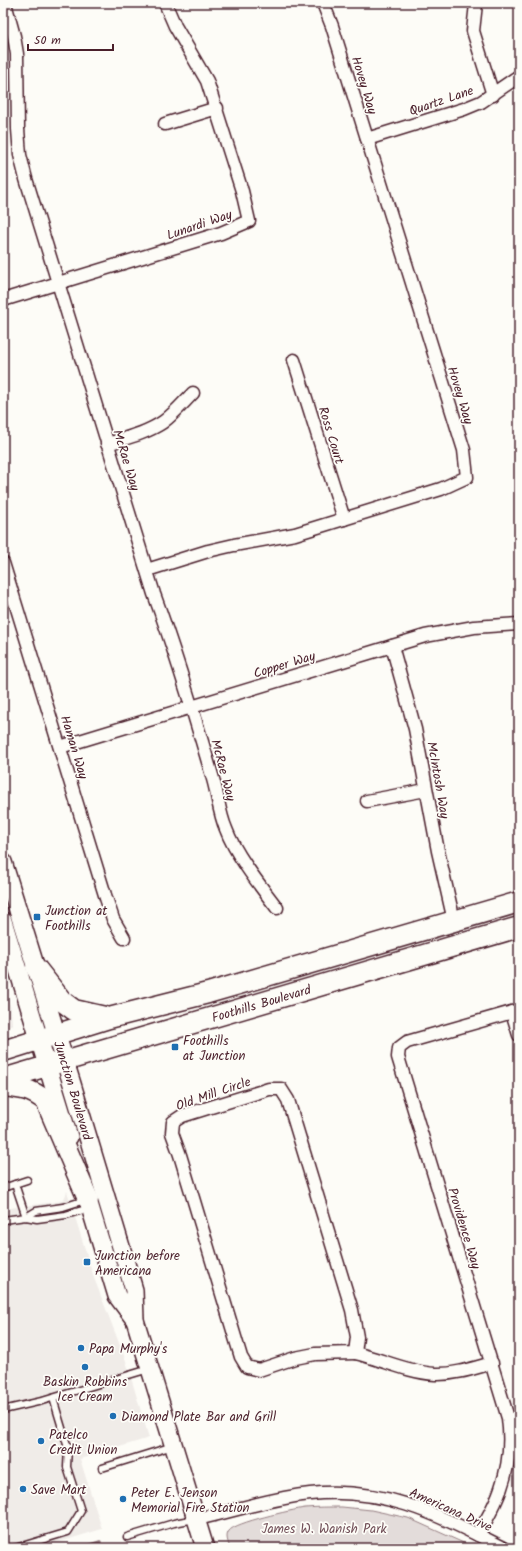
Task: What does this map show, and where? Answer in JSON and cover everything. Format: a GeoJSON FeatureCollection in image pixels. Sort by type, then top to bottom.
{"type":"FeatureCollection","features":[{"type":"Feature","properties":{"kind":"main road","name":"Junction Boulevard"},"geometry":{"type":"LineString","coordinates":[[3,862],[36,968],[48,1036]]}},
{"type":"Feature","properties":{"kind":"main road","name":"Foothills Boulevard"},"geometry":{"type":"LineString","coordinates":[[3,1051],[109,1018],[208,993],[519,902]]}},
{"type":"Feature","properties":{"kind":"main road","name":"Junction Boulevard"},"geometry":{"type":"LineString","coordinates":[[3,921],[48,1036],[134,1290],[135,1320],[205,1548]]}},
{"type":"Feature","properties":{"kind":"main road","name":"Foothills Boulevard"},"geometry":{"type":"LineString","coordinates":[[3,1079],[519,927]]}},
{"type":"Feature","properties":{"kind":"main road"},"geometry":{"type":"LineString","coordinates":[[36,968],[62,1001],[74,1010],[83,1014],[109,1018]]}},
{"type":"Feature","properties":{"kind":"main road","name":"Junction Boulevard"},"geometry":{"type":"LineString","coordinates":[[56,1063],[89,1203],[117,1296],[135,1320]]}},
{"type":"Feature","properties":{"kind":"main road"},"geometry":{"type":"LineString","coordinates":[[3,1086],[21,1088],[35,1092],[46,1101],[89,1203]]}},
{"type":"Feature","properties":{"kind":"street","name":"McRae Way"},"geometry":{"type":"LineString","coordinates":[[4,3],[14,36],[17,54],[20,155],[26,179],[146,570],[168,633],[191,707],[226,830],[234,846],[258,883],[278,908]]}},
{"type":"Feature","properties":{"kind":"street","name":"Lunardi Way"},"geometry":{"type":"LineString","coordinates":[[3,300],[221,233],[249,221],[242,191],[217,108],[207,81],[175,26],[165,3]]}},
{"type":"Feature","properties":{"kind":"street","name":"Hovey Way"},"geometry":{"type":"LineString","coordinates":[[146,570],[208,551],[295,534],[441,489],[467,477],[464,450],[323,3]]}},
{"type":"Feature","properties":{"kind":"street"},"geometry":{"type":"LineString","coordinates":[[476,4],[473,31],[493,95]]}},
{"type":"Feature","properties":{"kind":"street","name":"Quartz Lane"},"geometry":{"type":"LineString","coordinates":[[367,140],[464,109],[481,102],[519,76]]}},
{"type":"Feature","properties":{"kind":"street"},"geometry":{"type":"LineString","coordinates":[[164,124],[217,108]]}},
{"type":"Feature","properties":{"kind":"street","name":"Ross Court"},"geometry":{"type":"LineString","coordinates":[[294,360],[344,519]]}},
{"type":"Feature","properties":{"kind":"street"},"geometry":{"type":"LineString","coordinates":[[107,444],[148,430],[162,422],[175,412],[193,393]]}},
{"type":"Feature","properties":{"kind":"street","name":"Haman Way"},"geometry":{"type":"LineString","coordinates":[[3,563],[105,895],[113,918],[124,938]]}},
{"type":"Feature","properties":{"kind":"street","name":"Copper Way"},"geometry":{"type":"LineString","coordinates":[[60,747],[392,646],[450,631],[474,627],[519,624]]}},
{"type":"Feature","properties":{"kind":"street","name":"McIntosh Way"},"geometry":{"type":"LineString","coordinates":[[392,646],[409,701],[442,870],[454,921]]}},
{"type":"Feature","properties":{"kind":"street"},"geometry":{"type":"LineString","coordinates":[[367,801],[426,790]]}},
{"type":"Feature","properties":{"kind":"street"},"geometry":{"type":"LineString","coordinates":[[515,1011],[519,1035]]}},
{"type":"Feature","properties":{"kind":"street","name":"Providence Way"},"geometry":{"type":"LineString","coordinates":[[478,1535],[501,1488],[515,1437],[398,1057],[399,1048],[407,1042],[515,1011]]}},
{"type":"Feature","properties":{"kind":"street","name":"Old Mill Circle"},"geometry":{"type":"LineString","coordinates":[[355,1353],[356,1337],[352,1310],[288,1100],[281,1089],[269,1089],[182,1116],[173,1122],[172,1133],[241,1358],[248,1367],[259,1370],[315,1354],[355,1353],[374,1357],[415,1370],[436,1374],[454,1373],[492,1363]]}},
{"type":"Feature","properties":{"kind":"street","name":"Americana Drive"},"geometry":{"type":"LineString","coordinates":[[196,1519],[228,1513],[288,1497],[310,1494],[348,1493],[399,1501],[426,1510],[504,1548]]}},
{"type":"Feature","properties":{"kind":"lane"},"geometry":{"type":"LineString","coordinates":[[3,1188],[27,1180]]}},
{"type":"Feature","properties":{"kind":"lane"},"geometry":{"type":"LineString","coordinates":[[15,1184],[26,1217]]}},
{"type":"Feature","properties":{"kind":"lane"},"geometry":{"type":"LineString","coordinates":[[3,1220],[26,1217],[36,1211],[89,1203]]}},
{"type":"Feature","properties":{"kind":"lane"},"geometry":{"type":"LineString","coordinates":[[3,1410],[53,1398],[150,1369]]}},
{"type":"Feature","properties":{"kind":"lane"},"geometry":{"type":"LineString","coordinates":[[15,1548],[68,1532],[80,1511],[67,1467],[68,1448],[53,1398]]}},
{"type":"Feature","properties":{"kind":"lane"},"geometry":{"type":"LineString","coordinates":[[102,1468],[174,1445]]}},
{"type":"Feature","properties":{"kind":"lane"},"geometry":{"type":"LineString","coordinates":[[127,1537],[174,1523],[196,1519]]}},
{"type":"Feature","properties":{"kind":"shaded area"},"geometry":{"type":"Polygon","coordinates":[[[3,981],[11,1009],[12,1024],[3,1035],[3,981]]]}},
{"type":"Feature","properties":{"kind":"shaded area"},"geometry":{"type":"Polygon","coordinates":[[[67,1191],[94,1278],[126,1361],[149,1438],[80,1459],[102,1529],[40,1548],[3,1548],[3,1209],[61,1201],[65,1197],[67,1191]]]}},
{"type":"Feature","properties":{"kind":"green space","name":"James W. Wanish Park"},"geometry":{"type":"Polygon","coordinates":[[[342,1507],[371,1510],[408,1518],[468,1545],[467,1548],[230,1548],[228,1544],[227,1537],[229,1531],[252,1520],[305,1508],[342,1507]]]}},
{"type":"Feature","properties":{"kind":"waterway"},"geometry":{"type":"LineString","coordinates":[[81,1548],[100,1542]]}},
{"type":"Feature","properties":{"kind":"place","name":"Junction at Foothills"},"geometry":{"type":"Point","coordinates":[37,917]}},
{"type":"Feature","properties":{"kind":"place","name":"Foothills at Junction"},"geometry":{"type":"Point","coordinates":[175,1047]}},
{"type":"Feature","properties":{"kind":"place","name":"Junction before Americana"},"geometry":{"type":"Point","coordinates":[87,1262]}},
{"type":"Feature","properties":{"kind":"place","name":"Papa Murphy's"},"geometry":{"type":"Point","coordinates":[81,1348]}},
{"type":"Feature","properties":{"kind":"place","name":"Baskin Robbins Ice Cream"},"geometry":{"type":"Point","coordinates":[85,1367]}},
{"type":"Feature","properties":{"kind":"place","name":"Diamond Plate Bar and Grill"},"geometry":{"type":"Point","coordinates":[113,1416]}},
{"type":"Feature","properties":{"kind":"place","name":"Patelco Credit Union"},"geometry":{"type":"Point","coordinates":[41,1441]}},
{"type":"Feature","properties":{"kind":"place","name":"Save Mart"},"geometry":{"type":"Point","coordinates":[23,1489]}},
{"type":"Feature","properties":{"kind":"place","name":"Peter E. Jenson Memorial Fire Station"},"geometry":{"type":"Point","coordinates":[123,1499]}}]}
